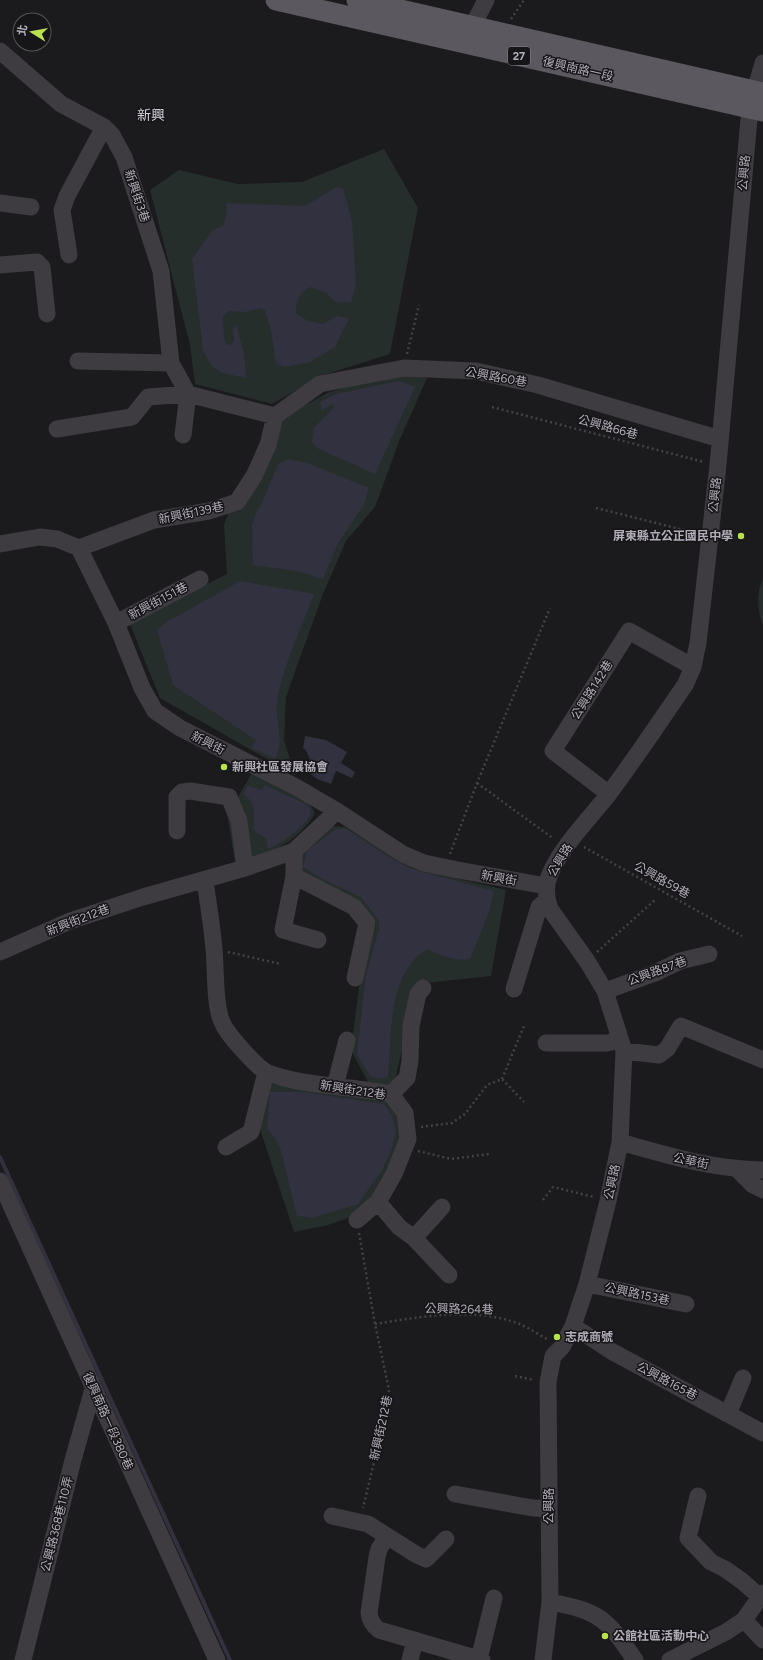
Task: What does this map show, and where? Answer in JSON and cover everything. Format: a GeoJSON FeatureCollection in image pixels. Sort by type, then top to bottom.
{"type":"FeatureCollection","features":[{"type":"Feature","properties":{"kind":"main road","name":"復興南路一段"},"geometry":{"type":"LineString","coordinates":[[276,0],[758,101]]}},
{"type":"Feature","properties":{"kind":"main road","name":"復興南路一段"},"geometry":{"type":"LineString","coordinates":[[356,0],[502,33],[758,101]]}},
{"type":"Feature","properties":{"kind":"street"},"geometry":{"type":"LineString","coordinates":[[472,26],[486,0]]}},
{"type":"Feature","properties":{"kind":"street","name":"新興街3巷"},"geometry":{"type":"LineString","coordinates":[[0,51],[61,104],[104,127],[112,135],[124,157],[161,271],[171,363],[188,394]]}},
{"type":"Feature","properties":{"kind":"street","name":"公興路"},"geometry":{"type":"LineString","coordinates":[[544,1660],[550,1602],[548,1382],[553,1356],[562,1347],[573,1326],[587,1284],[608,1201],[620,1142],[622,1045],[605,991],[587,961],[559,925],[550,910],[547,893],[550,873],[569,844],[609,794],[685,685],[693,666],[698,643],[763,63]]}},
{"type":"Feature","properties":{"kind":"street"},"geometry":{"type":"LineString","coordinates":[[69,255],[62,210],[67,196],[104,127]]}},
{"type":"Feature","properties":{"kind":"street"},"geometry":{"type":"LineString","coordinates":[[0,203],[31,207]]}},
{"type":"Feature","properties":{"kind":"street"},"geometry":{"type":"LineString","coordinates":[[0,265],[37,262],[42,267],[47,314]]}},
{"type":"Feature","properties":{"kind":"street"},"geometry":{"type":"LineString","coordinates":[[78,361],[171,363]]}},
{"type":"Feature","properties":{"kind":"street","name":"公興路60巷"},"geometry":{"type":"LineString","coordinates":[[275,416],[320,384],[404,368],[476,371],[538,385],[720,439]]}},
{"type":"Feature","properties":{"kind":"street"},"geometry":{"type":"LineString","coordinates":[[183,435],[188,394]]}},
{"type":"Feature","properties":{"kind":"street"},"geometry":{"type":"LineString","coordinates":[[57,429],[132,417],[148,397],[188,394],[275,416]]}},
{"type":"Feature","properties":{"kind":"street","name":"新興街139巷"},"geometry":{"type":"LineString","coordinates":[[79,548],[154,520],[209,511],[238,502],[254,476],[268,445],[275,416]]}},
{"type":"Feature","properties":{"kind":"street"},"geometry":{"type":"LineString","coordinates":[[0,544],[40,537],[57,539],[79,548]]}},
{"type":"Feature","properties":{"kind":"street","name":"新興街"},"geometry":{"type":"LineString","coordinates":[[79,548],[116,623],[142,688],[155,711],[180,728],[296,787],[337,811],[403,854],[446,868],[547,893]]}},
{"type":"Feature","properties":{"kind":"street","name":"新興街151巷"},"geometry":{"type":"LineString","coordinates":[[116,623],[200,579]]}},
{"type":"Feature","properties":{"kind":"street","name":"公興路142巷"},"geometry":{"type":"LineString","coordinates":[[609,794],[553,751],[629,631],[693,666]]}},
{"type":"Feature","properties":{"kind":"street"},"geometry":{"type":"LineString","coordinates":[[176,831],[177,797],[182,792],[190,791],[229,797],[239,821],[245,868]]}},
{"type":"Feature","properties":{"kind":"street","name":"新興街212巷"},"geometry":{"type":"LineString","coordinates":[[0,952],[70,921],[143,897],[245,868],[294,851],[337,811]]}},
{"type":"Feature","properties":{"kind":"street"},"geometry":{"type":"LineString","coordinates":[[294,851],[294,876],[283,930],[318,940]]}},
{"type":"Feature","properties":{"kind":"street"},"geometry":{"type":"LineString","coordinates":[[294,876],[354,907],[367,923],[355,978]]}},
{"type":"Feature","properties":{"kind":"street","name":"新興街212巷"},"geometry":{"type":"LineString","coordinates":[[205,880],[222,1024],[241,1048],[266,1072],[296,1080],[391,1094],[405,1113],[408,1139],[394,1174],[378,1202],[357,1220]]}},
{"type":"Feature","properties":{"kind":"street"},"geometry":{"type":"LineString","coordinates":[[514,989],[539,907],[547,893]]}},
{"type":"Feature","properties":{"kind":"street","name":"公興路87巷"},"geometry":{"type":"LineString","coordinates":[[605,991],[655,973],[680,961],[709,954]]}},
{"type":"Feature","properties":{"kind":"street"},"geometry":{"type":"LineString","coordinates":[[391,1094],[407,1078],[410,1061],[411,1026],[418,994],[423,988]]}},
{"type":"Feature","properties":{"kind":"street"},"geometry":{"type":"LineString","coordinates":[[546,1043],[606,1043],[622,1045],[660,1055],[667,1049],[681,1026],[763,1060]]}},
{"type":"Feature","properties":{"kind":"street"},"geometry":{"type":"LineString","coordinates":[[335,1086],[347,1040]]}},
{"type":"Feature","properties":{"kind":"street"},"geometry":{"type":"LineString","coordinates":[[226,1148],[251,1132],[266,1072]]}},
{"type":"Feature","properties":{"kind":"street","name":"公華街"},"geometry":{"type":"LineString","coordinates":[[620,1142],[688,1162],[738,1170],[763,1170]]}},
{"type":"Feature","properties":{"kind":"street"},"geometry":{"type":"LineString","coordinates":[[738,1170],[753,1185],[763,1190]]}},
{"type":"Feature","properties":{"kind":"street","name":"復興南路一段380巷"},"geometry":{"type":"LineString","coordinates":[[0,1181],[217,1660]]}},
{"type":"Feature","properties":{"kind":"street"},"geometry":{"type":"LineString","coordinates":[[378,1202],[399,1227],[414,1238],[449,1275]]}},
{"type":"Feature","properties":{"kind":"street"},"geometry":{"type":"LineString","coordinates":[[414,1238],[442,1207]]}},
{"type":"Feature","properties":{"kind":"street","name":"公興路153巷"},"geometry":{"type":"LineString","coordinates":[[587,1284],[686,1304]]}},
{"type":"Feature","properties":{"kind":"street","name":"公興路165巷"},"geometry":{"type":"LineString","coordinates":[[573,1326],[611,1351],[763,1433]]}},
{"type":"Feature","properties":{"kind":"street"},"geometry":{"type":"LineString","coordinates":[[728,1414],[743,1378]]}},
{"type":"Feature","properties":{"kind":"street","name":"公興路368巷110弄"},"geometry":{"type":"LineString","coordinates":[[23,1660],[73,1460],[93,1389]]}},
{"type":"Feature","properties":{"kind":"street"},"geometry":{"type":"LineString","coordinates":[[456,1494],[533,1508],[549,1508]]}},
{"type":"Feature","properties":{"kind":"street"},"geometry":{"type":"LineString","coordinates":[[670,1660],[726,1632],[744,1620],[761,1595],[725,1569],[711,1562],[688,1538],[698,1496]]}},
{"type":"Feature","properties":{"kind":"street"},"geometry":{"type":"LineString","coordinates":[[332,1516],[368,1524],[426,1558],[446,1539]]}},
{"type":"Feature","properties":{"kind":"street"},"geometry":{"type":"LineString","coordinates":[[387,1536],[379,1549],[377,1557],[370,1619],[373,1625],[379,1630],[471,1658],[494,1598]]}},
{"type":"Feature","properties":{"kind":"street"},"geometry":{"type":"LineString","coordinates":[[550,1602],[572,1606],[597,1614],[616,1632],[635,1660]]}},
{"type":"Feature","properties":{"kind":"street"},"geometry":{"type":"LineString","coordinates":[[744,1620],[763,1640]]}},
{"type":"Feature","properties":{"kind":"street"},"geometry":{"type":"LineString","coordinates":[[410,1660],[415,1640]]}},
{"type":"Feature","properties":{"kind":"path"},"geometry":{"type":"LineString","coordinates":[[502,33],[524,0]]}},
{"type":"Feature","properties":{"kind":"path"},"geometry":{"type":"LineString","coordinates":[[404,368],[419,305]]}},
{"type":"Feature","properties":{"kind":"path","name":"公興路66巷"},"geometry":{"type":"LineString","coordinates":[[492,407],[718,465]]}},
{"type":"Feature","properties":{"kind":"path"},"geometry":{"type":"LineString","coordinates":[[596,508],[710,537]]}},
{"type":"Feature","properties":{"kind":"path"},"geometry":{"type":"LineString","coordinates":[[446,868],[477,783],[550,608]]}},
{"type":"Feature","properties":{"kind":"path","name":"公興路59巷"},"geometry":{"type":"LineString","coordinates":[[477,783],[569,844],[742,936]]}},
{"type":"Feature","properties":{"kind":"path"},"geometry":{"type":"LineString","coordinates":[[587,961],[656,899]]}},
{"type":"Feature","properties":{"kind":"path"},"geometry":{"type":"LineString","coordinates":[[214,949],[281,964]]}},
{"type":"Feature","properties":{"kind":"path"},"geometry":{"type":"LineString","coordinates":[[407,1129],[452,1122],[465,1114],[487,1085],[502,1079],[524,1026]]}},
{"type":"Feature","properties":{"kind":"path"},"geometry":{"type":"LineString","coordinates":[[502,1079],[524,1102]]}},
{"type":"Feature","properties":{"kind":"path"},"geometry":{"type":"LineString","coordinates":[[404,1148],[451,1159],[488,1154]]}},
{"type":"Feature","properties":{"kind":"path"},"geometry":{"type":"LineString","coordinates":[[544,1200],[553,1187],[608,1201]]}},
{"type":"Feature","properties":{"kind":"path","name":"新興街212巷"},"geometry":{"type":"LineString","coordinates":[[357,1220],[375,1324],[389,1390],[388,1404],[360,1522]]}},
{"type":"Feature","properties":{"kind":"path","name":"公興路264巷"},"geometry":{"type":"LineString","coordinates":[[375,1324],[435,1315],[492,1317],[517,1323],[562,1347]]}},
{"type":"Feature","properties":{"kind":"shaded area"},"geometry":{"type":"Polygon","coordinates":[[[384,149],[418,208],[390,354],[323,375],[272,404],[195,384],[190,345],[150,190],[179,170],[238,184],[302,182],[384,149]]]}},
{"type":"Feature","properties":{"kind":"shaded area"},"geometry":{"type":"Polygon","coordinates":[[[395,372],[427,378],[400,439],[375,507],[346,541],[323,594],[286,697],[284,740],[295,775],[160,698],[129,622],[227,574],[224,525],[240,483],[276,422],[327,393],[395,372]]]}},
{"type":"Feature","properties":{"kind":"shaded area"},"geometry":{"type":"Polygon","coordinates":[[[763,579],[763,625],[759,614],[758,596],[763,579]]]}},
{"type":"Feature","properties":{"kind":"shaded area"},"geometry":{"type":"Polygon","coordinates":[[[252,773],[309,803],[315,813],[308,824],[299,833],[281,846],[259,855],[235,862],[226,807],[235,802],[252,773]]]}},
{"type":"Feature","properties":{"kind":"shaded area"},"geometry":{"type":"Polygon","coordinates":[[[331,826],[345,827],[414,868],[506,890],[491,976],[416,984],[394,1086],[368,1082],[351,1050],[359,987],[376,923],[355,900],[298,871],[301,853],[331,826]]]}},
{"type":"Feature","properties":{"kind":"shaded area"},"geometry":{"type":"Polygon","coordinates":[[[269,1084],[311,1087],[384,1097],[398,1115],[401,1141],[387,1177],[362,1213],[328,1225],[294,1232],[259,1126],[269,1084]]]}},
{"type":"Feature","properties":{"kind":"water"},"geometry":{"type":"Polygon","coordinates":[[[337,187],[343,188],[352,221],[356,285],[351,303],[336,302],[326,293],[310,287],[303,292],[297,301],[296,309],[296,313],[308,321],[324,324],[336,316],[349,318],[335,347],[310,362],[284,367],[276,363],[271,330],[265,310],[261,308],[246,312],[229,311],[223,316],[224,338],[226,344],[231,345],[234,340],[233,329],[236,324],[244,353],[246,378],[222,373],[212,366],[203,350],[192,259],[213,230],[223,226],[227,212],[226,203],[305,206],[337,187]]]}},
{"type":"Feature","properties":{"kind":"water"},"geometry":{"type":"Polygon","coordinates":[[[399,381],[415,387],[375,474],[317,448],[312,442],[314,428],[334,407],[332,404],[322,411],[320,402],[336,394],[399,381]]]}},
{"type":"Feature","properties":{"kind":"water"},"geometry":{"type":"Polygon","coordinates":[[[289,459],[307,463],[369,488],[363,506],[338,543],[323,579],[296,571],[253,565],[252,526],[255,516],[278,464],[289,459]]]}},
{"type":"Feature","properties":{"kind":"water"},"geometry":{"type":"Polygon","coordinates":[[[240,581],[314,594],[283,675],[277,702],[280,739],[278,752],[275,759],[252,748],[256,740],[173,685],[157,630],[170,619],[240,581]]]}},
{"type":"Feature","properties":{"kind":"water"},"geometry":{"type":"Polygon","coordinates":[[[305,736],[326,740],[347,752],[341,763],[355,772],[352,778],[336,771],[331,784],[317,779],[311,774],[309,756],[303,748],[305,736]]]}},
{"type":"Feature","properties":{"kind":"water"},"geometry":{"type":"Polygon","coordinates":[[[265,785],[304,803],[311,809],[307,820],[295,832],[280,843],[268,849],[266,838],[257,833],[253,828],[254,809],[250,801],[243,794],[248,786],[262,790],[265,785]]]}},
{"type":"Feature","properties":{"kind":"water"},"geometry":{"type":"Polygon","coordinates":[[[345,828],[392,859],[412,869],[494,891],[489,912],[470,959],[454,959],[427,949],[414,960],[405,974],[398,989],[394,1006],[388,1076],[381,1079],[371,1077],[357,1054],[366,975],[379,929],[379,921],[361,897],[322,879],[303,867],[307,851],[336,829],[345,828]]]}},
{"type":"Feature","properties":{"kind":"water"},"geometry":{"type":"Polygon","coordinates":[[[270,1092],[304,1092],[384,1104],[392,1116],[396,1130],[392,1148],[382,1170],[358,1204],[312,1218],[297,1216],[280,1147],[267,1127],[270,1092]]]}},
{"type":"Feature","properties":{"kind":"waterway"},"geometry":{"type":"LineString","coordinates":[[0,1157],[230,1660]]}},
{"type":"Feature","properties":{"kind":"place","name":"屏東縣立公正國民中學"},"geometry":{"type":"Point","coordinates":[741,536]}},
{"type":"Feature","properties":{"kind":"place","name":"新興社區發展協會"},"geometry":{"type":"Point","coordinates":[224,767]}},
{"type":"Feature","properties":{"kind":"place","name":"志成商號"},"geometry":{"type":"Point","coordinates":[557,1337]}},
{"type":"Feature","properties":{"kind":"place","name":"公館社區活動中心"},"geometry":{"type":"Point","coordinates":[605,1636]}},
{"type":"Feature","properties":{"kind":"district","name":"新興"},"geometry":{"type":"Point","coordinates":[151,115]}}]}
